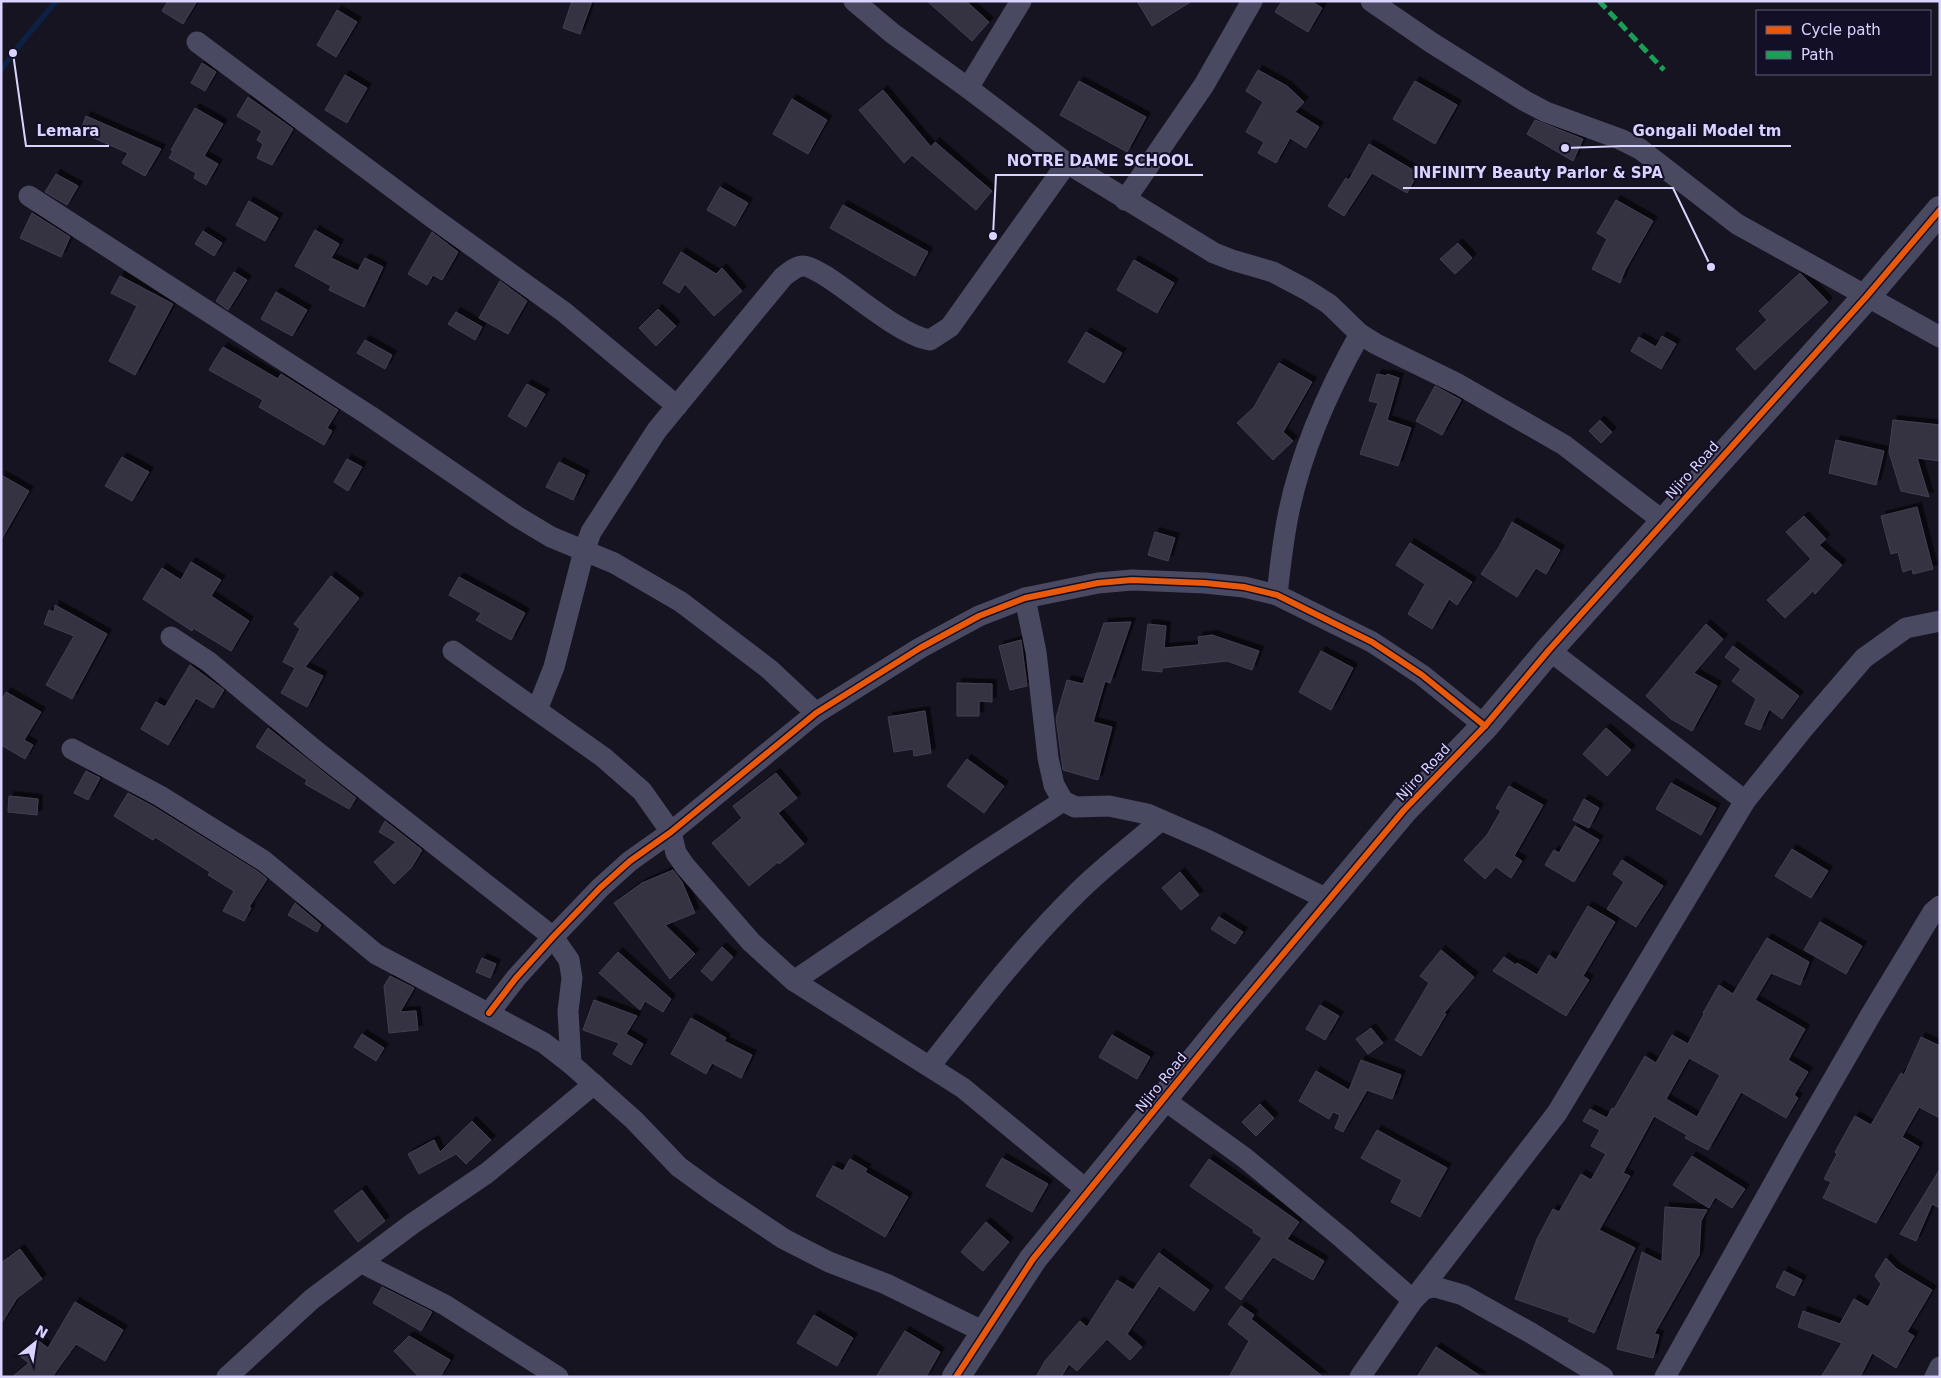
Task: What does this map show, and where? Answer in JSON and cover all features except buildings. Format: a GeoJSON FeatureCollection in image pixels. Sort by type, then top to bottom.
{"type":"FeatureCollection","features":[{"type":"Feature","properties":{"kind":"street"},"geometry":{"type":"LineString","coordinates":[[854,1],[892,32],[1067,163],[1125,200],[1214,252],[1232,260],[1273,272],[1307,290],[1329,304],[1360,334],[1376,344],[1458,384],[1564,445],[1663,521]]}},
{"type":"Feature","properties":{"kind":"street"},"geometry":{"type":"LineString","coordinates":[[968,88],[1021,1]]}},
{"type":"Feature","properties":{"kind":"street"},"geometry":{"type":"LineString","coordinates":[[1125,200],[1204,85],[1252,1]]}},
{"type":"Feature","properties":{"kind":"street"},"geometry":{"type":"LineString","coordinates":[[1371,1],[1440,48],[1518,97],[1546,112],[1620,139],[1640,149],[1737,224],[1940,337]]}},
{"type":"Feature","properties":{"kind":"street"},"geometry":{"type":"LineString","coordinates":[[197,42],[425,212],[564,312],[677,406]]}},
{"type":"Feature","properties":{"kind":"street"},"geometry":{"type":"LineString","coordinates":[[537,710],[554,667],[584,551],[591,532],[657,430],[783,277],[797,267],[810,268],[833,280],[911,334],[930,340],[941,335],[950,327],[1067,163]]}},
{"type":"Feature","properties":{"kind":"street"},"geometry":{"type":"LineString","coordinates":[[30,196],[370,416],[516,516],[552,537],[614,563],[681,602],[769,669],[816,713]]}},
{"type":"Feature","properties":{"kind":"street","name":"Njiro Road"},"geometry":{"type":"LineString","coordinates":[[956,1377],[1033,1259],[1163,1099],[1404,810],[1485,726],[1549,650],[1866,297],[1940,210]]}},
{"type":"Feature","properties":{"kind":"street"},"geometry":{"type":"LineString","coordinates":[[1277,595],[1282,543],[1289,509],[1306,448],[1326,400],[1360,334]]}},
{"type":"Feature","properties":{"kind":"street"},"geometry":{"type":"LineString","coordinates":[[489,1013],[516,978],[600,888],[630,861],[671,832],[816,713],[920,648],[979,616],[1025,598],[1098,583],[1132,580],[1205,583],[1244,587],[1277,595],[1372,642],[1422,675],[1485,726]]}},
{"type":"Feature","properties":{"kind":"street"},"geometry":{"type":"LineString","coordinates":[[1025,598],[1036,652],[1048,758],[1054,785],[1063,801],[1075,807],[1095,805],[1121,807],[1162,820],[1329,900]]}},
{"type":"Feature","properties":{"kind":"street"},"geometry":{"type":"LineString","coordinates":[[1360,1377],[1412,1300],[1557,1113],[1745,801],[1864,658],[1906,628],[1940,621]]}},
{"type":"Feature","properties":{"kind":"street"},"geometry":{"type":"LineString","coordinates":[[171,637],[209,662],[316,751],[553,937],[569,960],[572,978],[568,1011],[572,1064]]}},
{"type":"Feature","properties":{"kind":"street"},"geometry":{"type":"LineString","coordinates":[[453,650],[604,757],[642,791],[671,832],[676,853],[707,893],[751,942],[794,981],[963,1088],[1088,1191]]}},
{"type":"Feature","properties":{"kind":"street"},"geometry":{"type":"LineString","coordinates":[[1549,650],[1745,801]]}},
{"type":"Feature","properties":{"kind":"street"},"geometry":{"type":"LineString","coordinates":[[72,749],[160,796],[264,861],[376,954],[544,1043],[572,1064],[634,1120],[679,1167],[715,1194],[784,1238],[829,1262],[886,1284],[984,1332]]}},
{"type":"Feature","properties":{"kind":"street"},"geometry":{"type":"LineString","coordinates":[[794,981],[1063,801]]}},
{"type":"Feature","properties":{"kind":"street"},"geometry":{"type":"LineString","coordinates":[[930,1066],[1008,967],[1033,939],[1093,877],[1162,820]]}},
{"type":"Feature","properties":{"kind":"street"},"geometry":{"type":"LineString","coordinates":[[1665,1377],[1870,1016],[1933,912],[1940,906]]}},
{"type":"Feature","properties":{"kind":"street"},"geometry":{"type":"LineString","coordinates":[[227,1377],[312,1300],[412,1224],[486,1173],[594,1084]]}},
{"type":"Feature","properties":{"kind":"street"},"geometry":{"type":"LineString","coordinates":[[1163,1099],[1245,1158],[1342,1238],[1412,1300]]}},
{"type":"Feature","properties":{"kind":"street"},"geometry":{"type":"LineString","coordinates":[[362,1263],[445,1305],[546,1374]]}},
{"type":"Feature","properties":{"kind":"street"},"geometry":{"type":"LineString","coordinates":[[1412,1300],[1424,1289],[1435,1287],[1463,1295],[1603,1377]]}},
{"type":"Feature","properties":{"kind":"street"},"geometry":{"type":"LineString","coordinates":[[1935,1377],[1940,1367]]}},
{"type":"Feature","properties":{"kind":"waterway"},"geometry":{"type":"LineString","coordinates":[[1,70],[56,1]]}},
{"type":"Feature","properties":{"kind":"marked path"},"geometry":{"type":"LineString","coordinates":[[1599,1],[1664,70]]}},
{"type":"Feature","properties":{"kind":"cycle path"},"geometry":{"type":"LineString","coordinates":[[956,1377],[1033,1259],[1226,1022],[1404,810],[1485,726],[1549,650],[1866,297],[1940,210]]}},
{"type":"Feature","properties":{"kind":"cycle path"},"geometry":{"type":"LineString","coordinates":[[489,1013],[516,978],[600,888],[630,861],[671,832],[816,713],[920,648],[979,616],[1025,598],[1098,583],[1132,580],[1205,583],[1244,587],[1277,595],[1372,642],[1422,675],[1485,726]]}},
{"type":"Feature","properties":{"kind":"place","name":"Lemara"},"geometry":{"type":"Point","coordinates":[13,53]}},
{"type":"Feature","properties":{"kind":"place","name":"Gongali Model tm"},"geometry":{"type":"Point","coordinates":[1565,148]}},
{"type":"Feature","properties":{"kind":"place","name":"NOTRE DAME SCHOOL"},"geometry":{"type":"Point","coordinates":[993,236]}},
{"type":"Feature","properties":{"kind":"place","name":"INFINITY Beauty Parlor & SPA"},"geometry":{"type":"Point","coordinates":[1711,267]}}]}
